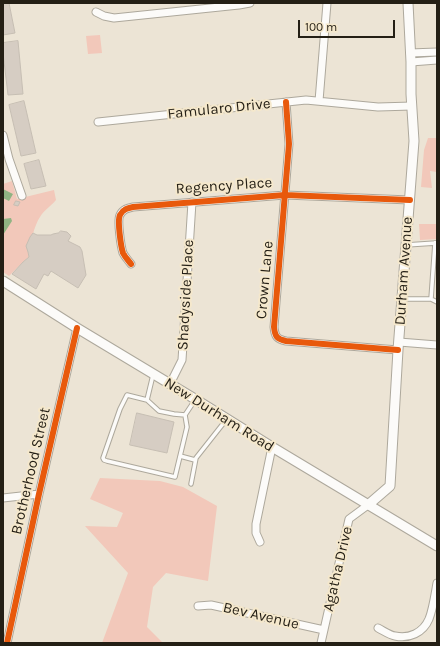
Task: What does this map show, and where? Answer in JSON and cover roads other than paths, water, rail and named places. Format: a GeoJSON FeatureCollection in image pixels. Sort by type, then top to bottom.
{"type":"FeatureCollection","features":[{"type":"Feature","properties":{"kind":"main road","name":"Durham Avenue"},"geometry":{"type":"LineString","coordinates":[[368,505],[390,486],[398,346],[414,141],[408,3]]}},
{"type":"Feature","properties":{"kind":"main road","name":"New Durham Road"},"geometry":{"type":"LineString","coordinates":[[3,281],[226,419],[437,546]]}},
{"type":"Feature","properties":{"kind":"street"},"geometry":{"type":"LineString","coordinates":[[96,12],[104,16],[114,18],[250,3]]}},
{"type":"Feature","properties":{"kind":"street"},"geometry":{"type":"LineString","coordinates":[[319,101],[327,3]]}},
{"type":"Feature","properties":{"kind":"street"},"geometry":{"type":"LineString","coordinates":[[411,58],[434,51]]}},
{"type":"Feature","properties":{"kind":"street"},"geometry":{"type":"LineString","coordinates":[[411,58],[429,61],[437,60]]}},
{"type":"Feature","properties":{"kind":"street","name":"Famularo Drive"},"geometry":{"type":"LineString","coordinates":[[98,122],[306,100],[378,106],[412,106]]}},
{"type":"Feature","properties":{"kind":"street","name":"Crown Lane"},"geometry":{"type":"LineString","coordinates":[[286,102],[289,144],[274,327],[277,337],[286,341],[398,346],[437,345]]}},
{"type":"Feature","properties":{"kind":"street"},"geometry":{"type":"LineString","coordinates":[[3,135],[6,160],[22,196]]}},
{"type":"Feature","properties":{"kind":"street","name":"Regency Place"},"geometry":{"type":"LineString","coordinates":[[131,264],[122,252],[118,221],[119,215],[126,208],[133,206],[285,194],[410,200]]}},
{"type":"Feature","properties":{"kind":"street","name":"Shadyside Place"},"geometry":{"type":"LineString","coordinates":[[170,384],[182,360],[192,202]]}},
{"type":"Feature","properties":{"kind":"street","name":"Brotherhood Street"},"geometry":{"type":"LineString","coordinates":[[7,643],[77,328]]}},
{"type":"Feature","properties":{"kind":"street"},"geometry":{"type":"LineString","coordinates":[[260,542],[256,533],[256,524],[272,447]]}},
{"type":"Feature","properties":{"kind":"street"},"geometry":{"type":"LineString","coordinates":[[3,498],[39,494]]}},
{"type":"Feature","properties":{"kind":"street","name":"Agatha Drive"},"geometry":{"type":"LineString","coordinates":[[321,643],[349,519],[368,505]]}},
{"type":"Feature","properties":{"kind":"street"},"geometry":{"type":"LineString","coordinates":[[378,628],[387,634],[396,636],[407,636],[418,633],[425,627],[429,619],[437,583]]}},
{"type":"Feature","properties":{"kind":"street","name":"Bev Avenue"},"geometry":{"type":"LineString","coordinates":[[198,606],[211,605],[324,630]]}},
{"type":"Feature","properties":{"kind":"lane"},"geometry":{"type":"LineString","coordinates":[[429,61],[437,65]]}},
{"type":"Feature","properties":{"kind":"lane"},"geometry":{"type":"LineString","coordinates":[[406,245],[436,243],[431,299]]}},
{"type":"Feature","properties":{"kind":"lane"},"geometry":{"type":"LineString","coordinates":[[402,299],[431,299],[437,302]]}},
{"type":"Feature","properties":{"kind":"lane"},"geometry":{"type":"LineString","coordinates":[[147,400],[153,374]]}},
{"type":"Feature","properties":{"kind":"lane"},"geometry":{"type":"LineString","coordinates":[[185,415],[159,411],[147,400],[127,395],[120,409],[103,458],[104,460],[175,477],[186,427],[185,415],[195,399]]}},
{"type":"Feature","properties":{"kind":"lane"},"geometry":{"type":"LineString","coordinates":[[190,484],[196,458],[226,419]]}},
{"type":"Feature","properties":{"kind":"lane"},"geometry":{"type":"LineString","coordinates":[[180,456],[195,460]]}}]}
